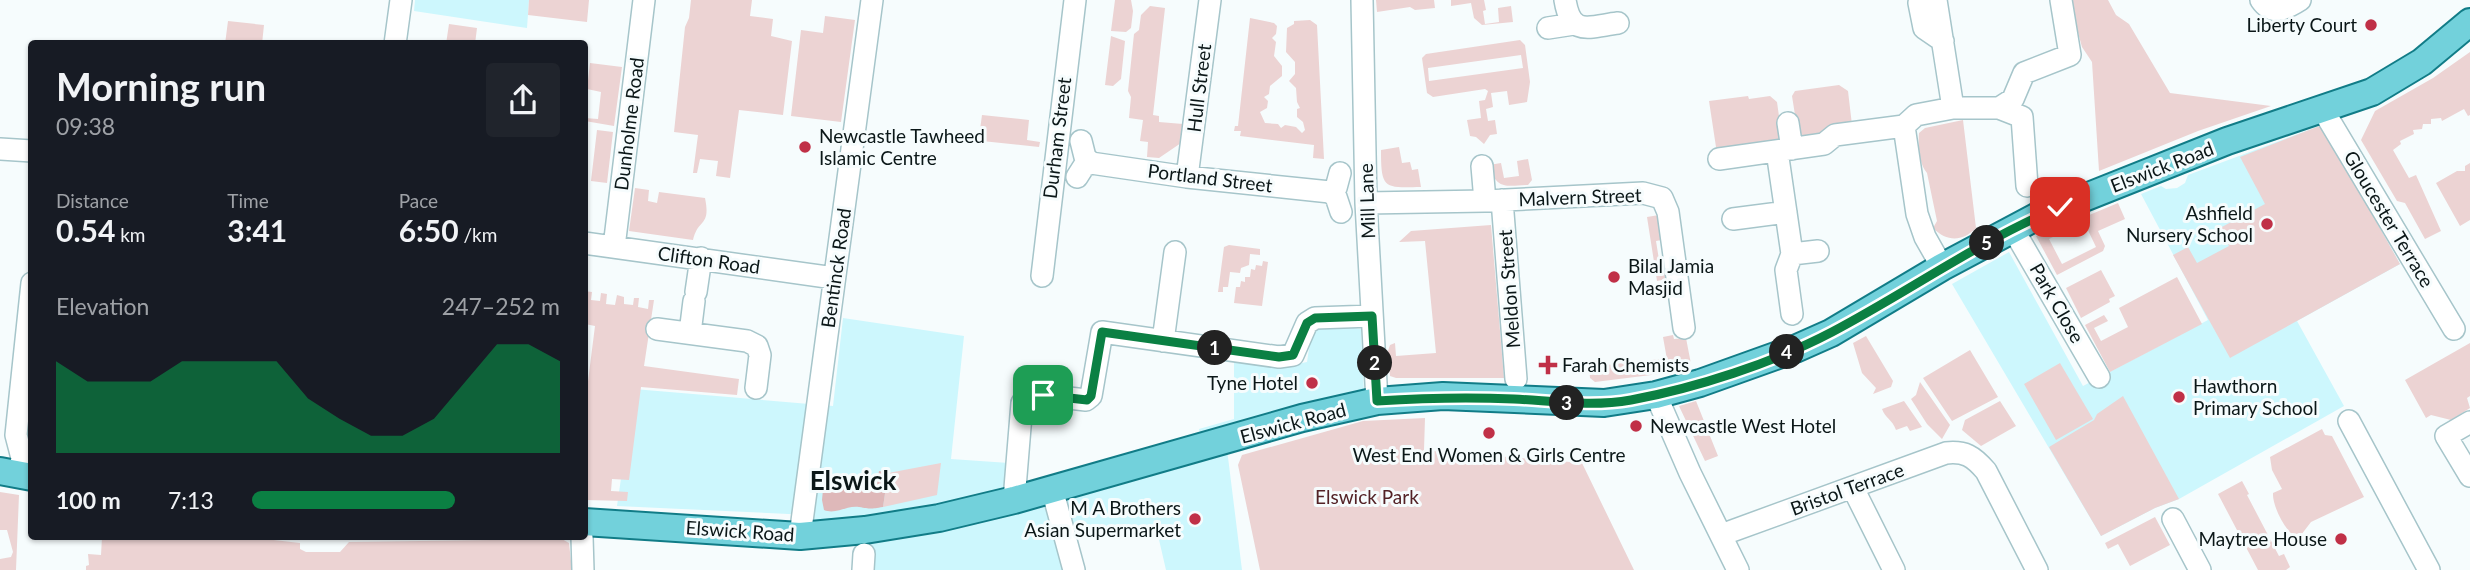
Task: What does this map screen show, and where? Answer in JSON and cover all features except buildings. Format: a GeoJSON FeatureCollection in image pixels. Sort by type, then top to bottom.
{"type":"FeatureCollection","features":[{"type":"Feature","properties":{"kind":"main road","name":"Elswick Road"},"geometry":{"type":"LineString","coordinates":[[588,522],[800,536],[881,528],[1014,500],[1302,418],[1377,401],[1443,396],[1592,403],[1628,401],[1656,395],[1734,372],[1831,333],[1942,267],[2013,229],[2100,190],[2227,141],[2372,92],[2422,62],[2470,22]]}},
{"type":"Feature","properties":{"kind":"street"},"geometry":{"type":"LineString","coordinates":[[396,40],[401,0]]}},
{"type":"Feature","properties":{"kind":"street","name":"Dunholme Road"},"geometry":{"type":"LineString","coordinates":[[614,247],[644,0]]}},
{"type":"Feature","properties":{"kind":"street","name":"Bentinck Road"},"geometry":{"type":"LineString","coordinates":[[800,536],[872,0]]}},
{"type":"Feature","properties":{"kind":"street","name":"Durham Street"},"geometry":{"type":"LineString","coordinates":[[1042,276],[1075,0]]}},
{"type":"Feature","properties":{"kind":"street","name":"Hull Street"},"geometry":{"type":"LineString","coordinates":[[1187,177],[1210,0]]}},
{"type":"Feature","properties":{"kind":"street","name":"Mill Lane"},"geometry":{"type":"LineString","coordinates":[[1362,0],[1366,203],[1377,401]]}},
{"type":"Feature","properties":{"kind":"street"},"geometry":{"type":"LineString","coordinates":[[1565,0],[1568,17],[1574,24],[1584,28],[1618,23]]}},
{"type":"Feature","properties":{"kind":"street"},"geometry":{"type":"LineString","coordinates":[[1999,108],[2013,99],[2024,73],[2070,55],[2061,0]]}},
{"type":"Feature","properties":{"kind":"street"},"geometry":{"type":"LineString","coordinates":[[2261,0],[2270,9],[2278,10],[2300,0]]}},
{"type":"Feature","properties":{"kind":"street"},"geometry":{"type":"LineString","coordinates":[[1548,27],[1574,24]]}},
{"type":"Feature","properties":{"kind":"street"},"geometry":{"type":"LineString","coordinates":[[1943,41],[1953,108]]}},
{"type":"Feature","properties":{"kind":"street"},"geometry":{"type":"LineString","coordinates":[[1719,159],[1824,144],[1835,135],[1904,126],[1916,115],[1953,108],[1999,108],[2022,117],[2027,186]]}},
{"type":"Feature","properties":{"kind":"street","name":"Gloucester Terrace"},"geometry":{"type":"LineString","coordinates":[[2323,110],[2454,329]]}},
{"type":"Feature","properties":{"kind":"street"},"geometry":{"type":"LineString","coordinates":[[1788,123],[1784,150],[1786,212],[1792,254],[1786,270],[1791,314]]}},
{"type":"Feature","properties":{"kind":"street"},"geometry":{"type":"LineString","coordinates":[[1904,126],[1921,228],[1942,267]]}},
{"type":"Feature","properties":{"kind":"street","name":"Portland Street"},"geometry":{"type":"LineString","coordinates":[[1081,141],[1085,157],[1084,170],[1187,177],[1330,192]]}},
{"type":"Feature","properties":{"kind":"street"},"geometry":{"type":"LineString","coordinates":[[0,149],[28,151]]}},
{"type":"Feature","properties":{"kind":"street","name":"Meldon Street"},"geometry":{"type":"LineString","coordinates":[[1482,166],[1494,200],[1516,379]]}},
{"type":"Feature","properties":{"kind":"street"},"geometry":{"type":"LineString","coordinates":[[1340,173],[1336,188],[1330,192],[1336,197],[1341,212]]}},
{"type":"Feature","properties":{"kind":"street","name":"Malvern Street"},"geometry":{"type":"LineString","coordinates":[[1366,203],[1643,193],[1662,198],[1668,212],[1684,328]]}},
{"type":"Feature","properties":{"kind":"street"},"geometry":{"type":"LineString","coordinates":[[1733,219],[1786,212]]}},
{"type":"Feature","properties":{"kind":"street","name":"Park Close"},"geometry":{"type":"LineString","coordinates":[[2013,229],[2099,377]]}},
{"type":"Feature","properties":{"kind":"street","name":"Clifton Road"},"geometry":{"type":"LineString","coordinates":[[588,244],[834,278]]}},
{"type":"Feature","properties":{"kind":"street"},"geometry":{"type":"LineString","coordinates":[[1163,341],[1175,251]]}},
{"type":"Feature","properties":{"kind":"street"},"geometry":{"type":"LineString","coordinates":[[1792,254],[1818,251]]}},
{"type":"Feature","properties":{"kind":"street"},"geometry":{"type":"LineString","coordinates":[[690,333],[701,258]]}},
{"type":"Feature","properties":{"kind":"street"},"geometry":{"type":"LineString","coordinates":[[1043,395],[1087,400],[1091,396],[1102,332],[1279,357],[1293,355],[1307,323],[1315,318],[1372,316]]}},
{"type":"Feature","properties":{"kind":"street"},"geometry":{"type":"LineString","coordinates":[[18,470],[16,435],[28,321]]}},
{"type":"Feature","properties":{"kind":"street"},"geometry":{"type":"LineString","coordinates":[[657,329],[747,341],[757,346],[760,355],[756,388]]}},
{"type":"Feature","properties":{"kind":"street"},"geometry":{"type":"LineString","coordinates":[[1656,395],[1690,473],[1738,570]]}},
{"type":"Feature","properties":{"kind":"street"},"geometry":{"type":"LineString","coordinates":[[1014,500],[1021,402]]}},
{"type":"Feature","properties":{"kind":"street"},"geometry":{"type":"LineString","coordinates":[[2349,421],[2429,570]]}},
{"type":"Feature","properties":{"kind":"street"},"geometry":{"type":"LineString","coordinates":[[2470,422],[2446,436],[2470,476]]}},
{"type":"Feature","properties":{"kind":"street","name":"Bristol Terrace"},"geometry":{"type":"LineString","coordinates":[[1721,535],[1946,453],[1960,452],[1974,457],[1986,471],[2037,570]]}},
{"type":"Feature","properties":{"kind":"street"},"geometry":{"type":"LineString","coordinates":[[1853,488],[1894,570]]}},
{"type":"Feature","properties":{"kind":"street"},"geometry":{"type":"LineString","coordinates":[[1052,489],[1074,570]]}},
{"type":"Feature","properties":{"kind":"street"},"geometry":{"type":"LineString","coordinates":[[2173,519],[2200,570]]}},
{"type":"Feature","properties":{"kind":"street"},"geometry":{"type":"LineString","coordinates":[[582,540],[583,570]]}},
{"type":"Feature","properties":{"kind":"shaded area"},"geometry":{"type":"Polygon","coordinates":[[[415,0],[529,0],[527,28],[414,11],[415,0]]]}},
{"type":"Feature","properties":{"kind":"shaded area"},"geometry":{"type":"Polygon","coordinates":[[[2322,125],[2400,264],[2297,321],[2344,406],[2179,499],[2155,508],[2101,536],[1952,284],[2009,252],[2083,386],[2208,320],[2141,194],[2161,186],[2166,189],[2177,188],[2185,183],[2188,175],[2322,125]]]}},
{"type":"Feature","properties":{"kind":"shaded area"},"geometry":{"type":"Polygon","coordinates":[[[843,318],[964,336],[951,459],[1009,463],[1004,504],[1205,451],[1199,429],[1234,419],[1234,359],[1288,366],[1307,362],[1313,322],[1361,329],[1364,392],[1225,433],[1242,570],[1166,570],[1157,531],[1058,541],[1063,570],[868,570],[870,543],[805,550],[810,515],[617,506],[634,389],[833,406],[843,318]]]}},
{"type":"Feature","properties":{"kind":"shaded area"},"geometry":{"type":"Polygon","coordinates":[[[879,471],[888,473],[883,507],[824,510],[824,479],[877,483],[879,471]]]}},
{"type":"Feature","properties":{"kind":"green space"},"geometry":{"type":"Polygon","coordinates":[[[529,0],[589,0],[587,22],[528,15],[529,0]]]}},
{"type":"Feature","properties":{"kind":"green space"},"geometry":{"type":"Polygon","coordinates":[[[691,0],[752,0],[750,16],[773,19],[771,36],[792,41],[783,115],[739,110],[730,178],[716,176],[718,161],[700,159],[697,173],[693,173],[698,135],[674,132],[685,27],[691,0]]]}},
{"type":"Feature","properties":{"kind":"green space"},"geometry":{"type":"Polygon","coordinates":[[[1115,0],[1131,0],[1131,28],[1126,32],[1111,31],[1115,0]]]}},
{"type":"Feature","properties":{"kind":"green space"},"geometry":{"type":"Polygon","coordinates":[[[1376,0],[1434,0],[1435,8],[1415,10],[1410,7],[1377,12],[1376,0]]]}},
{"type":"Feature","properties":{"kind":"green space"},"geometry":{"type":"Polygon","coordinates":[[[1451,0],[1484,0],[1485,24],[1499,22],[1498,8],[1511,6],[1513,22],[1482,25],[1474,18],[1471,3],[1451,6],[1451,0]]]}},
{"type":"Feature","properties":{"kind":"green space"},"geometry":{"type":"Polygon","coordinates":[[[2069,0],[2108,0],[2116,15],[2129,24],[2170,93],[2271,106],[2198,131],[2099,171],[2092,62],[2082,47],[2069,0]]]}},
{"type":"Feature","properties":{"kind":"green space"},"geometry":{"type":"Polygon","coordinates":[[[1150,6],[1165,8],[1153,115],[1159,116],[1159,122],[1183,124],[1181,143],[1159,158],[1147,157],[1148,142],[1140,141],[1143,120],[1129,118],[1131,97],[1128,91],[1134,34],[1139,30],[1141,15],[1150,6]]]}},
{"type":"Feature","properties":{"kind":"green space"},"geometry":{"type":"Polygon","coordinates":[[[825,16],[855,20],[841,122],[791,116],[801,30],[823,33],[825,16]]]}},
{"type":"Feature","properties":{"kind":"green space"},"geometry":{"type":"Polygon","coordinates":[[[1250,18],[1277,26],[1276,34],[1272,38],[1276,42],[1274,56],[1282,66],[1282,76],[1270,86],[1269,94],[1264,97],[1268,101],[1267,108],[1260,112],[1265,123],[1278,124],[1281,128],[1285,125],[1296,127],[1302,133],[1305,130],[1303,122],[1297,117],[1297,109],[1300,108],[1296,88],[1289,81],[1295,74],[1295,62],[1286,52],[1287,28],[1294,24],[1294,21],[1310,20],[1317,25],[1324,159],[1313,158],[1314,145],[1240,136],[1241,131],[1234,131],[1235,126],[1238,126],[1250,18]]]}},
{"type":"Feature","properties":{"kind":"green space"},"geometry":{"type":"Polygon","coordinates":[[[228,21],[264,25],[262,40],[226,40],[228,21]]]}},
{"type":"Feature","properties":{"kind":"green space"},"geometry":{"type":"Polygon","coordinates":[[[449,24],[477,28],[476,40],[447,40],[449,24]]]}},
{"type":"Feature","properties":{"kind":"green space"},"geometry":{"type":"Polygon","coordinates":[[[1111,36],[1125,41],[1121,79],[1113,86],[1105,85],[1111,36]]]}},
{"type":"Feature","properties":{"kind":"green space"},"geometry":{"type":"Polygon","coordinates":[[[1520,40],[1525,45],[1530,82],[1527,102],[1509,105],[1507,91],[1491,93],[1493,107],[1486,109],[1488,121],[1495,120],[1497,134],[1490,135],[1484,144],[1476,137],[1470,136],[1467,120],[1481,118],[1479,101],[1485,100],[1488,91],[1485,89],[1433,97],[1427,93],[1422,58],[1426,54],[1520,40]],[[1521,55],[1428,68],[1429,81],[1523,68],[1521,55]]]}},
{"type":"Feature","properties":{"kind":"green space"},"geometry":{"type":"Polygon","coordinates":[[[2470,52],[2470,115],[2468,116],[2464,109],[2442,121],[2441,118],[2431,119],[2431,124],[2423,124],[2422,129],[2413,130],[2414,134],[2400,141],[2401,144],[2393,150],[2409,178],[2416,175],[2441,231],[2425,239],[2405,203],[2397,201],[2361,140],[2375,111],[2433,78],[2470,52]]]}},
{"type":"Feature","properties":{"kind":"green space"},"geometry":{"type":"Polygon","coordinates":[[[590,63],[622,67],[614,126],[588,122],[588,118],[598,119],[601,92],[588,89],[590,63]]]}},
{"type":"Feature","properties":{"kind":"green space"},"geometry":{"type":"Polygon","coordinates":[[[1839,85],[1848,91],[1852,125],[1823,135],[1802,138],[1798,134],[1792,96],[1795,91],[1839,85]]]}},
{"type":"Feature","properties":{"kind":"green space"},"geometry":{"type":"Polygon","coordinates":[[[1748,96],[1749,99],[1770,96],[1777,102],[1782,138],[1779,142],[1721,152],[1716,147],[1709,101],[1748,96]]]}},
{"type":"Feature","properties":{"kind":"green space"},"geometry":{"type":"Polygon","coordinates":[[[982,115],[1029,120],[1027,140],[1040,142],[1039,147],[982,141],[979,137],[982,115]]]}},
{"type":"Feature","properties":{"kind":"green space"},"geometry":{"type":"Polygon","coordinates":[[[1963,120],[1976,228],[1960,238],[1949,238],[1933,228],[1937,221],[1927,173],[1921,160],[1919,133],[1925,128],[1963,120]]]}},
{"type":"Feature","properties":{"kind":"green space","name":"Ashfield Nursery School"},"geometry":{"type":"Polygon","coordinates":[[[2322,125],[2400,264],[2230,358],[2173,255],[2188,247],[2197,263],[2229,246],[2220,228],[2265,204],[2240,157],[2322,125]]]}},
{"type":"Feature","properties":{"kind":"green space"},"geometry":{"type":"Polygon","coordinates":[[[597,130],[613,132],[607,183],[591,181],[597,130]]]}},
{"type":"Feature","properties":{"kind":"green space"},"geometry":{"type":"Polygon","coordinates":[[[1399,147],[1402,163],[1410,162],[1412,170],[1418,169],[1421,187],[1392,186],[1384,179],[1381,150],[1399,147]]]}},
{"type":"Feature","properties":{"kind":"green space"},"geometry":{"type":"Polygon","coordinates":[[[1528,159],[1532,180],[1528,185],[1508,186],[1499,183],[1489,165],[1501,163],[1504,178],[1519,176],[1517,161],[1528,159]]]}},
{"type":"Feature","properties":{"kind":"green space"},"geometry":{"type":"Polygon","coordinates":[[[2470,163],[2470,220],[2460,226],[2436,183],[2457,171],[2465,171],[2465,166],[2470,163]]]}},
{"type":"Feature","properties":{"kind":"green space"},"geometry":{"type":"Polygon","coordinates":[[[635,188],[649,190],[648,201],[657,203],[659,192],[705,198],[705,218],[693,240],[629,231],[635,188]]]}},
{"type":"Feature","properties":{"kind":"green space"},"geometry":{"type":"Polygon","coordinates":[[[2118,203],[2125,219],[2098,231],[2105,246],[2103,251],[2057,275],[2036,236],[2063,226],[2065,231],[2049,239],[2062,264],[2096,247],[2084,222],[2072,227],[2070,223],[2118,203]]]}},
{"type":"Feature","properties":{"kind":"green space"},"geometry":{"type":"Polygon","coordinates":[[[1659,215],[1667,239],[1656,241],[1660,266],[1670,265],[1667,279],[1657,281],[1647,217],[1659,215]]]}},
{"type":"Feature","properties":{"kind":"green space"},"geometry":{"type":"Polygon","coordinates":[[[1491,225],[1504,378],[1390,376],[1390,345],[1395,343],[1396,356],[1436,353],[1425,241],[1399,242],[1411,231],[1491,225]]]}},
{"type":"Feature","properties":{"kind":"green space"},"geometry":{"type":"Polygon","coordinates":[[[1229,245],[1260,249],[1260,255],[1250,254],[1249,265],[1241,268],[1240,273],[1230,272],[1228,287],[1223,287],[1223,292],[1218,292],[1224,247],[1229,245]]]}},
{"type":"Feature","properties":{"kind":"green space"},"geometry":{"type":"Polygon","coordinates":[[[1263,261],[1268,262],[1262,306],[1234,303],[1236,287],[1240,287],[1241,281],[1245,282],[1245,277],[1250,277],[1251,269],[1255,270],[1256,265],[1262,266],[1263,261]]]}},
{"type":"Feature","properties":{"kind":"green space"},"geometry":{"type":"Polygon","coordinates":[[[2101,270],[2115,296],[2109,299],[2110,302],[2081,318],[2066,288],[2101,270]]]}},
{"type":"Feature","properties":{"kind":"green space"},"geometry":{"type":"Polygon","coordinates":[[[2177,277],[2202,324],[2110,372],[2085,325],[2104,315],[2108,321],[2094,328],[2101,341],[2128,327],[2119,308],[2177,277]]]}},
{"type":"Feature","properties":{"kind":"green space"},"geometry":{"type":"Polygon","coordinates":[[[588,292],[592,292],[591,300],[600,301],[601,293],[607,294],[606,304],[615,305],[617,295],[624,297],[624,304],[633,305],[634,298],[639,298],[638,307],[648,309],[649,300],[654,300],[644,366],[739,379],[737,395],[641,387],[629,480],[612,479],[611,491],[628,492],[627,501],[588,500],[588,381],[595,326],[588,325],[588,292]]]}},
{"type":"Feature","properties":{"kind":"green space"},"geometry":{"type":"Polygon","coordinates":[[[1673,335],[1674,339],[1686,338],[1691,364],[1669,371],[1663,337],[1673,335]]]}},
{"type":"Feature","properties":{"kind":"green space"},"geometry":{"type":"Polygon","coordinates":[[[1866,336],[1893,381],[1891,387],[1873,394],[1876,388],[1862,373],[1853,343],[1866,336]]]}},
{"type":"Feature","properties":{"kind":"green space"},"geometry":{"type":"Polygon","coordinates":[[[2470,343],[2470,396],[2467,398],[2470,408],[2451,420],[2431,415],[2426,418],[2405,380],[2470,343]]]}},
{"type":"Feature","properties":{"kind":"green space"},"geometry":{"type":"Polygon","coordinates":[[[1970,350],[1998,397],[1952,421],[1923,378],[1970,350]]]}},
{"type":"Feature","properties":{"kind":"green space"},"geometry":{"type":"Polygon","coordinates":[[[1659,359],[1659,374],[1595,382],[1590,378],[1589,367],[1659,359]]]}},
{"type":"Feature","properties":{"kind":"green space"},"geometry":{"type":"Polygon","coordinates":[[[2060,363],[2093,419],[2056,440],[2024,384],[2060,363]]]}},
{"type":"Feature","properties":{"kind":"green space"},"geometry":{"type":"Polygon","coordinates":[[[1920,382],[1950,425],[1942,439],[1927,424],[1911,399],[1916,395],[1920,382]]]}},
{"type":"Feature","properties":{"kind":"green space"},"geometry":{"type":"Polygon","coordinates":[[[2123,396],[2179,499],[2155,508],[2101,536],[2049,447],[2094,420],[2097,414],[2123,396]]]}},
{"type":"Feature","properties":{"kind":"green space"},"geometry":{"type":"Polygon","coordinates":[[[1696,401],[1718,456],[1705,461],[1679,406],[1696,401]]]}},
{"type":"Feature","properties":{"kind":"green space"},"geometry":{"type":"Polygon","coordinates":[[[1904,401],[1922,427],[1910,431],[1907,426],[1896,430],[1883,412],[1882,409],[1904,401]]]}},
{"type":"Feature","properties":{"kind":"green space"},"geometry":{"type":"Polygon","coordinates":[[[2000,401],[2016,426],[1981,446],[1962,430],[1965,420],[2000,401]]]}},
{"type":"Feature","properties":{"kind":"green space","name":"Elswick Park"},"geometry":{"type":"Polygon","coordinates":[[[1425,418],[1424,450],[1582,463],[1634,570],[1260,570],[1238,465],[1242,455],[1363,421],[1425,418]]]}},
{"type":"Feature","properties":{"kind":"green space"},"geometry":{"type":"Polygon","coordinates":[[[2322,429],[2325,435],[2332,436],[2364,497],[2311,522],[2298,539],[2293,536],[2277,512],[2273,493],[2282,489],[2272,470],[2270,457],[2322,429]]]}},
{"type":"Feature","properties":{"kind":"green space"},"geometry":{"type":"Polygon","coordinates":[[[941,463],[937,495],[883,507],[888,473],[941,463]]]}},
{"type":"Feature","properties":{"kind":"green space"},"geometry":{"type":"Polygon","coordinates":[[[2242,481],[2279,556],[2284,554],[2290,567],[2286,570],[2258,570],[2218,494],[2242,481]]]}},
{"type":"Feature","properties":{"kind":"green space"},"geometry":{"type":"Polygon","coordinates":[[[0,492],[19,495],[16,570],[0,570],[0,559],[11,557],[13,552],[7,530],[0,530],[0,492]]]}},
{"type":"Feature","properties":{"kind":"green space"},"geometry":{"type":"Polygon","coordinates":[[[2155,517],[2170,545],[2130,566],[2118,544],[2108,549],[2105,543],[2155,517]]]}},
{"type":"Feature","properties":{"kind":"green space"},"geometry":{"type":"Polygon","coordinates":[[[102,540],[274,540],[300,543],[300,549],[306,552],[340,552],[349,542],[564,540],[569,543],[572,570],[86,570],[89,565],[88,554],[101,555],[102,540]]]}},
{"type":"Feature","properties":{"kind":"place","name":"Liberty Court"},"geometry":{"type":"Point","coordinates":[2371,25]}},
{"type":"Feature","properties":{"kind":"place","name":"Newcastle Tawheed Islamic Centre"},"geometry":{"type":"Point","coordinates":[805,147]}},
{"type":"Feature","properties":{"kind":"place","name":"Ashfield Nursery School"},"geometry":{"type":"Point","coordinates":[2267,224]}},
{"type":"Feature","properties":{"kind":"place","name":"Bilal Jamia Masjid"},"geometry":{"type":"Point","coordinates":[1614,277]}},
{"type":"Feature","properties":{"kind":"place","name":"Farah Chemists"},"geometry":{"type":"Point","coordinates":[1548,365]}},
{"type":"Feature","properties":{"kind":"place","name":"Tyne Hotel"},"geometry":{"type":"Point","coordinates":[1312,383]}},
{"type":"Feature","properties":{"kind":"place","name":"Hawthorn Primary School"},"geometry":{"type":"Point","coordinates":[2179,397]}},
{"type":"Feature","properties":{"kind":"place","name":"Newcastle West Hotel"},"geometry":{"type":"Point","coordinates":[1636,426]}},
{"type":"Feature","properties":{"kind":"place","name":"West End Women & Girls Centre"},"geometry":{"type":"Point","coordinates":[1489,433]}},
{"type":"Feature","properties":{"kind":"place","name":"M A Brothers Asian Supermarket"},"geometry":{"type":"Point","coordinates":[1195,519]}},
{"type":"Feature","properties":{"kind":"place","name":"Maytree House"},"geometry":{"type":"Point","coordinates":[2341,539]}},
{"type":"Feature","properties":{"kind":"district","name":"Elswick"},"geometry":{"type":"Point","coordinates":[853,481]}},
{"type":"Feature","properties":{"kind":"route"},"geometry":{"type":"LineString","coordinates":[[1043,395],[1087,400],[1091,396],[1094,391],[1102,332],[1279,357],[1293,355],[1307,323],[1315,318],[1372,316],[1377,401],[1443,396],[1580,403],[1628,401],[1734,372],[1831,333],[1942,267],[2060,207]]}}]}
